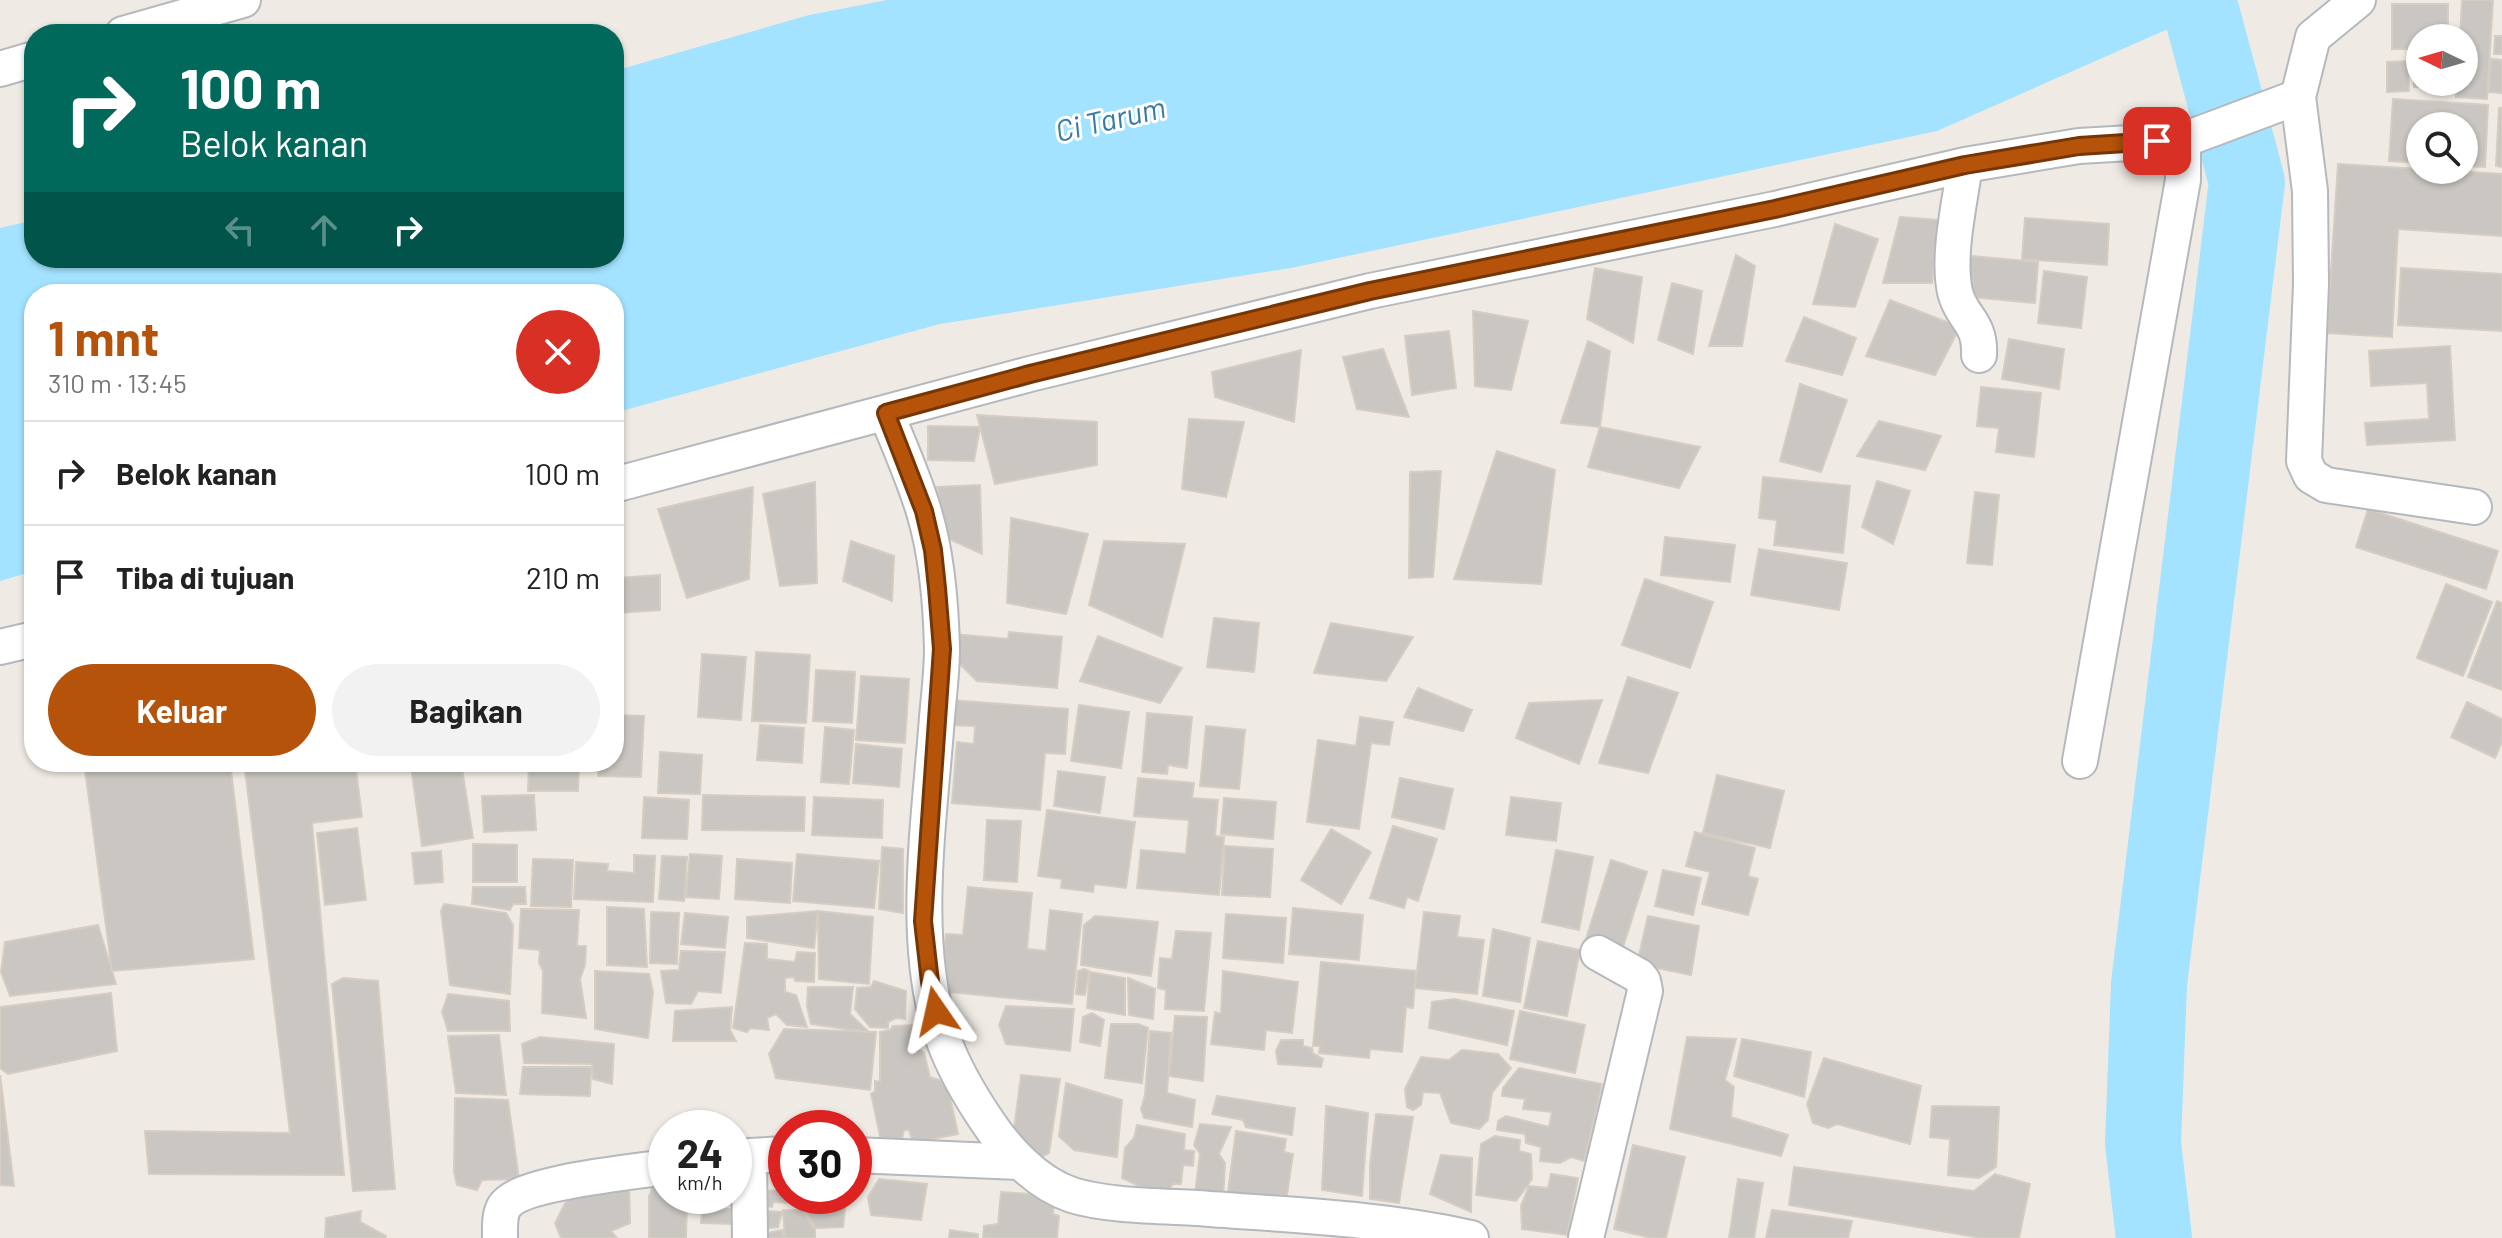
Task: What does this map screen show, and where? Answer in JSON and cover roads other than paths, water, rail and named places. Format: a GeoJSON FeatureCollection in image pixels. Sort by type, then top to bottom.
{"type":"FeatureCollection","features":[{"type":"Feature","properties":{"kind":"street"},"geometry":{"type":"LineString","coordinates":[[158,24],[243,0]]}},
{"type":"Feature","properties":{"kind":"street"},"geometry":{"type":"LineString","coordinates":[[2358,0],[2313,37],[2298,97],[2310,191],[2311,284],[2304,461],[2311,476],[2326,485],[2474,507]]}},
{"type":"Feature","properties":{"kind":"street"},"geometry":{"type":"LineString","coordinates":[[0,69],[24,62]]}},
{"type":"Feature","properties":{"kind":"street"},"geometry":{"type":"LineString","coordinates":[[624,482],[1030,374],[1370,291],[1775,209],[1965,165],[2079,146],[2193,136],[2298,97]]}},
{"type":"Feature","properties":{"kind":"street"},"geometry":{"type":"LineString","coordinates":[[2080,761],[2193,136]]}},
{"type":"Feature","properties":{"kind":"street"},"geometry":{"type":"LineString","coordinates":[[1965,165],[1953,275],[1955,293],[1980,340],[1979,355]]}},
{"type":"Feature","properties":{"kind":"street"},"geometry":{"type":"LineString","coordinates":[[886,413],[924,511],[933,550],[942,649],[923,921],[930,982],[943,1040],[970,1095],[1019,1162],[1050,1184],[1076,1196],[1331,1228],[1436,1230],[1471,1238]]}},
{"type":"Feature","properties":{"kind":"street"},"geometry":{"type":"LineString","coordinates":[[0,647],[24,641]]}},
{"type":"Feature","properties":{"kind":"street"},"geometry":{"type":"LineString","coordinates":[[1586,1238],[1645,991],[1639,976],[1598,953]]}},
{"type":"Feature","properties":{"kind":"street"},"geometry":{"type":"LineString","coordinates":[[872,1156],[1019,1162]]}},
{"type":"Feature","properties":{"kind":"street"},"geometry":{"type":"LineString","coordinates":[[500,1238],[504,1207],[512,1199],[537,1187],[648,1170]]}},
{"type":"Feature","properties":{"kind":"street"},"geometry":{"type":"LineString","coordinates":[[747,1214],[750,1238]]}},
{"type":"Feature","properties":{"kind":"water","name":"Ci Tarum"},"geometry":{"type":"Polygon","coordinates":[[[887,0],[2228,0],[1937,131],[1291,268],[940,324],[624,410],[624,284],[24,284],[24,574],[0,581],[0,228],[24,222],[24,268],[624,268],[624,68],[809,15],[887,0]]]}},
{"type":"Feature","properties":{"kind":"waterway"},"geometry":{"type":"LineString","coordinates":[[2154,1238],[2143,1143],[2149,984],[2247,182],[2202,14],[2195,0]]}}]}
